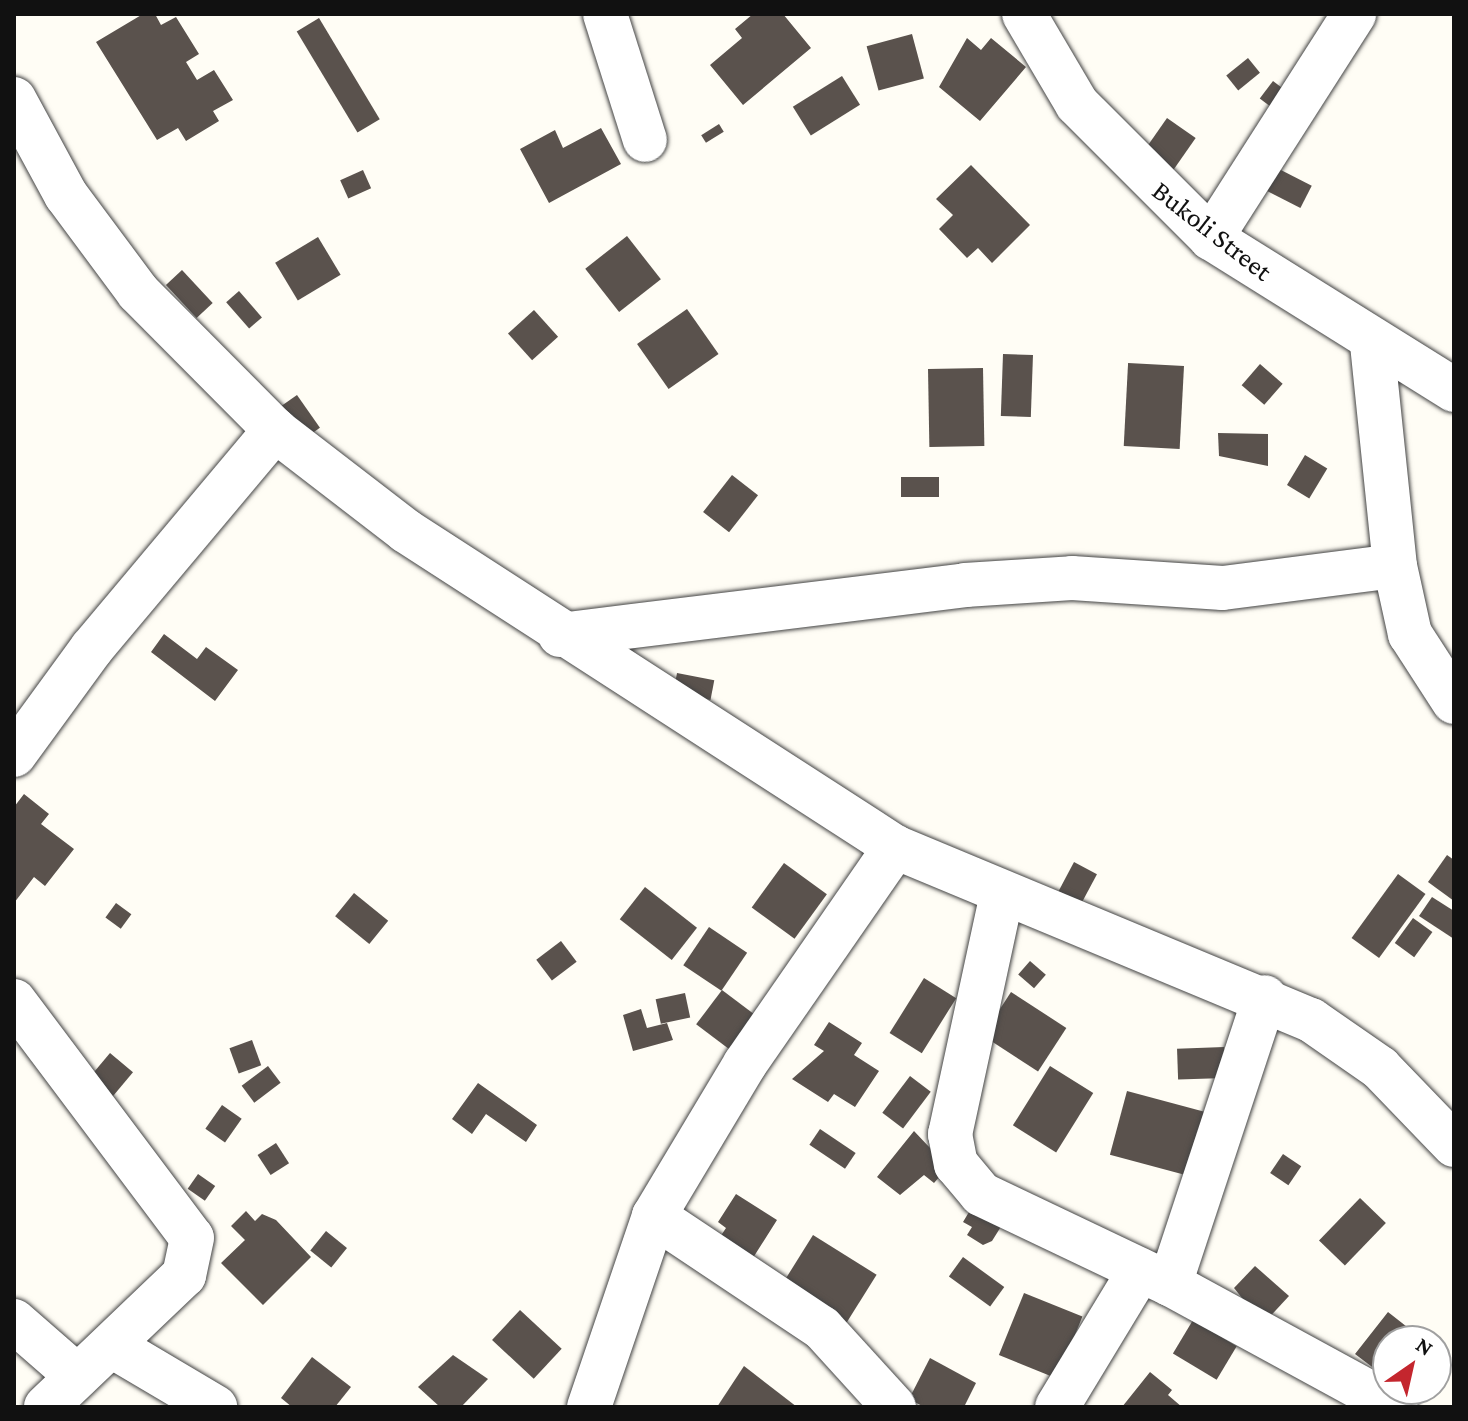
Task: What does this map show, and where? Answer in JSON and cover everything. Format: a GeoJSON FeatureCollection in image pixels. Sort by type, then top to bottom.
{"type":"FeatureCollection","features":[{"type":"Feature","properties":{"kind":"street"},"geometry":{"type":"LineString","coordinates":[[605,14],[645,140]]}},
{"type":"Feature","properties":{"kind":"street","name":"Bukoli Street"},"geometry":{"type":"LineString","coordinates":[[1024,14],[1077,104],[1211,238],[1372,344],[1454,390]]}},
{"type":"Feature","properties":{"kind":"street"},"geometry":{"type":"LineString","coordinates":[[1211,238],[1354,14]]}},
{"type":"Feature","properties":{"kind":"street"},"geometry":{"type":"LineString","coordinates":[[14,99],[66,195],[138,292],[275,430],[406,531],[560,635],[895,847],[1002,894],[1265,997],[1380,1068],[1454,1145]]}},
{"type":"Feature","properties":{"kind":"street"},"geometry":{"type":"LineString","coordinates":[[1372,344],[1395,566],[1410,634],[1454,702]]}},
{"type":"Feature","properties":{"kind":"street"},"geometry":{"type":"LineString","coordinates":[[14,755],[92,648],[275,430]]}},
{"type":"Feature","properties":{"kind":"street"},"geometry":{"type":"LineString","coordinates":[[560,635],[965,585],[1072,578],[1223,588],[1395,566]]}},
{"type":"Feature","properties":{"kind":"street"},"geometry":{"type":"LineString","coordinates":[[589,1407],[654,1216],[745,1064],[895,847]]}},
{"type":"Feature","properties":{"kind":"street"},"geometry":{"type":"LineString","coordinates":[[1002,894],[950,1134],[956,1164],[981,1194],[1155,1277],[1396,1407]]}},
{"type":"Feature","properties":{"kind":"street"},"geometry":{"type":"LineString","coordinates":[[1057,1407],[1155,1277],[1265,997]]}},
{"type":"Feature","properties":{"kind":"street"},"geometry":{"type":"LineString","coordinates":[[14,1001],[192,1238],[184,1275],[46,1407]]}},
{"type":"Feature","properties":{"kind":"street"},"geometry":{"type":"LineString","coordinates":[[654,1216],[822,1328],[894,1407]]}},
{"type":"Feature","properties":{"kind":"street"},"geometry":{"type":"LineString","coordinates":[[14,1321],[77,1376]]}},
{"type":"Feature","properties":{"kind":"street"},"geometry":{"type":"LineString","coordinates":[[112,1346],[215,1407]]}},
{"type":"Feature","properties":{"kind":"building"},"geometry":{"type":"Polygon","coordinates":[[[143,14],[155,14],[161,25],[176,17],[199,54],[186,62],[197,80],[214,70],[233,100],[213,111],[219,121],[186,141],[178,128],[157,140],[96,42],[143,14]]]}},
{"type":"Feature","properties":{"kind":"building"},"geometry":{"type":"Polygon","coordinates":[[[753,14],[783,14],[811,48],[743,105],[710,65],[742,38],[735,29],[753,14]]]}},
{"type":"Feature","properties":{"kind":"building"},"geometry":{"type":"Polygon","coordinates":[[[319,18],[380,119],[357,133],[297,31],[319,18]]]}},
{"type":"Feature","properties":{"kind":"building"},"geometry":{"type":"Polygon","coordinates":[[[912,34],[924,78],[879,91],[867,46],[912,34]]]}},
{"type":"Feature","properties":{"kind":"building"},"geometry":{"type":"Polygon","coordinates":[[[967,38],[981,50],[991,38],[1026,67],[980,121],[939,87],[967,38]]]}},
{"type":"Feature","properties":{"kind":"building"},"geometry":{"type":"Polygon","coordinates":[[[1248,58],[1260,73],[1238,90],[1226,76],[1248,58]]]}},
{"type":"Feature","properties":{"kind":"building"},"geometry":{"type":"Polygon","coordinates":[[[842,76],[860,105],[811,136],[793,107],[842,76]]]}},
{"type":"Feature","properties":{"kind":"building"},"geometry":{"type":"Polygon","coordinates":[[[1273,81],[1294,97],[1281,114],[1260,99],[1273,81]]]}},
{"type":"Feature","properties":{"kind":"building"},"geometry":{"type":"Polygon","coordinates":[[[1167,118],[1196,138],[1168,178],[1139,158],[1167,118]]]}},
{"type":"Feature","properties":{"kind":"building"},"geometry":{"type":"Polygon","coordinates":[[[719,124],[724,132],[706,143],[701,135],[719,124]]]}},
{"type":"Feature","properties":{"kind":"building"},"geometry":{"type":"Polygon","coordinates":[[[601,128],[621,164],[549,203],[520,149],[555,130],[563,148],[601,128]]]}},
{"type":"Feature","properties":{"kind":"building"},"geometry":{"type":"Polygon","coordinates":[[[971,165],[1030,225],[992,263],[978,248],[967,258],[939,229],[953,215],[936,199],[971,165]]]}},
{"type":"Feature","properties":{"kind":"building"},"geometry":{"type":"Polygon","coordinates":[[[1277,168],[1312,186],[1300,208],[1266,190],[1277,168]]]}},
{"type":"Feature","properties":{"kind":"building"},"geometry":{"type":"Polygon","coordinates":[[[363,170],[371,188],[348,198],[340,180],[363,170]]]}},
{"type":"Feature","properties":{"kind":"building"},"geometry":{"type":"Polygon","coordinates":[[[627,236],[661,279],[619,312],[585,269],[627,236]]]}},
{"type":"Feature","properties":{"kind":"building"},"geometry":{"type":"Polygon","coordinates":[[[318,237],[341,275],[298,300],[275,263],[318,237]]]}},
{"type":"Feature","properties":{"kind":"building"},"geometry":{"type":"Polygon","coordinates":[[[182,270],[213,303],[197,318],[166,285],[182,270]]]}},
{"type":"Feature","properties":{"kind":"building"},"geometry":{"type":"Polygon","coordinates":[[[239,291],[262,317],[249,329],[226,302],[239,291]]]}},
{"type":"Feature","properties":{"kind":"building"},"geometry":{"type":"Polygon","coordinates":[[[687,309],[719,354],[669,389],[637,344],[687,309]]]}},
{"type":"Feature","properties":{"kind":"building"},"geometry":{"type":"Polygon","coordinates":[[[534,310],[558,337],[532,360],[508,333],[534,310]]]}},
{"type":"Feature","properties":{"kind":"building"},"geometry":{"type":"Polygon","coordinates":[[[1003,354],[1033,355],[1031,417],[1001,416],[1003,354]]]}},
{"type":"Feature","properties":{"kind":"building"},"geometry":{"type":"Polygon","coordinates":[[[1128,363],[1184,366],[1180,449],[1124,446],[1128,363]]]}},
{"type":"Feature","properties":{"kind":"building"},"geometry":{"type":"Polygon","coordinates":[[[1260,364],[1283,384],[1264,405],[1242,385],[1260,364]]]}},
{"type":"Feature","properties":{"kind":"building"},"geometry":{"type":"Polygon","coordinates":[[[983,368],[984,446],[929,447],[928,369],[983,368]]]}},
{"type":"Feature","properties":{"kind":"building"},"geometry":{"type":"Polygon","coordinates":[[[297,395],[320,428],[300,442],[277,409],[297,395]]]}},
{"type":"Feature","properties":{"kind":"building"},"geometry":{"type":"Polygon","coordinates":[[[1218,433],[1268,434],[1268,466],[1219,456],[1218,433]]]}},
{"type":"Feature","properties":{"kind":"building"},"geometry":{"type":"Polygon","coordinates":[[[1305,455],[1327,468],[1309,498],[1287,485],[1305,455]]]}},
{"type":"Feature","properties":{"kind":"building"},"geometry":{"type":"Polygon","coordinates":[[[732,475],[758,495],[729,532],[703,512],[732,475]]]}},
{"type":"Feature","properties":{"kind":"building"},"geometry":{"type":"Polygon","coordinates":[[[901,477],[939,477],[939,497],[901,497],[901,477]]]}},
{"type":"Feature","properties":{"kind":"building"},"geometry":{"type":"Polygon","coordinates":[[[164,634],[197,659],[206,647],[238,670],[215,701],[151,652],[164,634]]]}},
{"type":"Feature","properties":{"kind":"building"},"geometry":{"type":"Polygon","coordinates":[[[677,673],[714,680],[710,700],[673,693],[677,673]]]}},
{"type":"Feature","properties":{"kind":"building"},"geometry":{"type":"Polygon","coordinates":[[[24,794],[49,814],[41,824],[74,849],[45,886],[34,877],[14,903],[14,807],[24,794]]]}},
{"type":"Feature","properties":{"kind":"building"},"geometry":{"type":"Polygon","coordinates":[[[1447,855],[1454,860],[1454,901],[1428,882],[1447,855]]]}},
{"type":"Feature","properties":{"kind":"building"},"geometry":{"type":"Polygon","coordinates":[[[1074,862],[1097,874],[1081,903],[1059,891],[1074,862]]]}},
{"type":"Feature","properties":{"kind":"building"},"geometry":{"type":"Polygon","coordinates":[[[784,863],[827,894],[795,939],[752,907],[784,863]]]}},
{"type":"Feature","properties":{"kind":"building"},"geometry":{"type":"Polygon","coordinates":[[[1398,874],[1426,894],[1379,958],[1352,938],[1398,874]]]}},
{"type":"Feature","properties":{"kind":"building"},"geometry":{"type":"Polygon","coordinates":[[[645,887],[697,928],[672,960],[620,919],[645,887]]]}},
{"type":"Feature","properties":{"kind":"building"},"geometry":{"type":"Polygon","coordinates":[[[354,893],[388,921],[369,944],[335,916],[354,893]]]}},
{"type":"Feature","properties":{"kind":"building"},"geometry":{"type":"Polygon","coordinates":[[[1432,897],[1454,911],[1454,939],[1419,916],[1432,897]]]}},
{"type":"Feature","properties":{"kind":"building"},"geometry":{"type":"Polygon","coordinates":[[[116,903],[131,914],[121,929],[105,918],[116,903]]]}},
{"type":"Feature","properties":{"kind":"building"},"geometry":{"type":"Polygon","coordinates":[[[1413,918],[1432,932],[1414,957],[1395,943],[1413,918]]]}},
{"type":"Feature","properties":{"kind":"building"},"geometry":{"type":"Polygon","coordinates":[[[709,927],[747,953],[721,991],[683,965],[709,927]]]}},
{"type":"Feature","properties":{"kind":"building"},"geometry":{"type":"Polygon","coordinates":[[[561,941],[577,962],[552,980],[536,960],[561,941]]]}},
{"type":"Feature","properties":{"kind":"building"},"geometry":{"type":"Polygon","coordinates":[[[1030,961],[1046,975],[1034,988],[1018,975],[1030,961]]]}},
{"type":"Feature","properties":{"kind":"building"},"geometry":{"type":"Polygon","coordinates":[[[924,978],[956,998],[922,1053],[890,1033],[924,978]]]}},
{"type":"Feature","properties":{"kind":"building"},"geometry":{"type":"Polygon","coordinates":[[[722,990],[761,1019],[735,1054],[696,1024],[722,990]]]}},
{"type":"Feature","properties":{"kind":"building"},"geometry":{"type":"Polygon","coordinates":[[[1011,992],[1066,1028],[1038,1072],[983,1036],[1011,992]]]}},
{"type":"Feature","properties":{"kind":"building"},"geometry":{"type":"Polygon","coordinates":[[[685,993],[690,1017],[661,1024],[656,999],[685,993]]]}},
{"type":"Feature","properties":{"kind":"building"},"geometry":{"type":"Polygon","coordinates":[[[641,1009],[647,1028],[667,1023],[673,1040],[633,1051],[623,1015],[641,1009]]]}},
{"type":"Feature","properties":{"kind":"building"},"geometry":{"type":"Polygon","coordinates":[[[829,1022],[862,1043],[854,1055],[879,1071],[855,1107],[834,1094],[828,1102],[792,1079],[824,1051],[814,1045],[829,1022]]]}},
{"type":"Feature","properties":{"kind":"building"},"geometry":{"type":"Polygon","coordinates":[[[252,1040],[261,1065],[239,1074],[229,1048],[252,1040]]]}},
{"type":"Feature","properties":{"kind":"building"},"geometry":{"type":"Polygon","coordinates":[[[1224,1047],[1225,1078],[1178,1080],[1177,1049],[1224,1047]]]}},
{"type":"Feature","properties":{"kind":"building"},"geometry":{"type":"Polygon","coordinates":[[[110,1053],[133,1072],[103,1108],[80,1088],[110,1053]]]}},
{"type":"Feature","properties":{"kind":"building"},"geometry":{"type":"Polygon","coordinates":[[[268,1066],[281,1083],[254,1103],[242,1086],[268,1066]]]}},
{"type":"Feature","properties":{"kind":"building"},"geometry":{"type":"Polygon","coordinates":[[[1050,1066],[1093,1093],[1056,1152],[1013,1125],[1050,1066]]]}},
{"type":"Feature","properties":{"kind":"building"},"geometry":{"type":"Polygon","coordinates":[[[910,1076],[931,1092],[903,1128],[882,1113],[910,1076]]]}},
{"type":"Feature","properties":{"kind":"building"},"geometry":{"type":"Polygon","coordinates":[[[478,1083],[537,1125],[526,1142],[486,1114],[472,1134],[452,1119],[478,1083]]]}},
{"type":"Feature","properties":{"kind":"building"},"geometry":{"type":"Polygon","coordinates":[[[1127,1091],[1206,1112],[1189,1176],[1110,1155],[1127,1091]]]}},
{"type":"Feature","properties":{"kind":"building"},"geometry":{"type":"Polygon","coordinates":[[[222,1105],[242,1119],[225,1143],[205,1129],[222,1105]]]}},
{"type":"Feature","properties":{"kind":"building"},"geometry":{"type":"Polygon","coordinates":[[[820,1129],[856,1153],[845,1169],[809,1145],[820,1129]]]}},
{"type":"Feature","properties":{"kind":"building"},"geometry":{"type":"Polygon","coordinates":[[[914,1131],[948,1167],[934,1183],[924,1175],[900,1195],[877,1177],[914,1131]]]}},
{"type":"Feature","properties":{"kind":"building"},"geometry":{"type":"Polygon","coordinates":[[[276,1143],[289,1163],[271,1175],[258,1155],[276,1143]]]}},
{"type":"Feature","properties":{"kind":"building"},"geometry":{"type":"Polygon","coordinates":[[[1283,1154],[1301,1166],[1288,1185],[1270,1173],[1283,1154]]]}},
{"type":"Feature","properties":{"kind":"building"},"geometry":{"type":"Polygon","coordinates":[[[198,1174],[215,1186],[205,1201],[188,1189],[198,1174]]]}},
{"type":"Feature","properties":{"kind":"building"},"geometry":{"type":"Polygon","coordinates":[[[736,1194],[777,1220],[751,1261],[718,1240],[726,1228],[718,1222],[736,1194]]]}},
{"type":"Feature","properties":{"kind":"building"},"geometry":{"type":"Polygon","coordinates":[[[1360,1198],[1386,1223],[1345,1265],[1319,1240],[1360,1198]]]}},
{"type":"Feature","properties":{"kind":"building"},"geometry":{"type":"Polygon","coordinates":[[[972,1207],[1002,1225],[992,1241],[983,1245],[967,1235],[972,1227],[963,1222],[972,1207]]]}},
{"type":"Feature","properties":{"kind":"building"},"geometry":{"type":"Polygon","coordinates":[[[246,1211],[255,1221],[262,1214],[276,1220],[311,1257],[263,1305],[221,1263],[245,1240],[231,1226],[246,1211]]]}},
{"type":"Feature","properties":{"kind":"building"},"geometry":{"type":"Polygon","coordinates":[[[326,1231],[347,1248],[331,1267],[310,1250],[326,1231]]]}},
{"type":"Feature","properties":{"kind":"building"},"geometry":{"type":"Polygon","coordinates":[[[813,1235],[877,1275],[842,1330],[779,1290],[813,1235]]]}},
{"type":"Feature","properties":{"kind":"building"},"geometry":{"type":"Polygon","coordinates":[[[963,1257],[1004,1287],[990,1306],[949,1276],[963,1257]]]}},
{"type":"Feature","properties":{"kind":"building"},"geometry":{"type":"Polygon","coordinates":[[[1255,1266],[1289,1296],[1263,1324],[1234,1288],[1255,1266]]]}},
{"type":"Feature","properties":{"kind":"building"},"geometry":{"type":"Polygon","coordinates":[[[1024,1293],[1082,1317],[1057,1379],[999,1355],[1024,1293]]]}},
{"type":"Feature","properties":{"kind":"building"},"geometry":{"type":"Polygon","coordinates":[[[520,1310],[562,1349],[534,1379],[492,1340],[520,1310]]]}},
{"type":"Feature","properties":{"kind":"building"},"geometry":{"type":"Polygon","coordinates":[[[1388,1312],[1405,1325],[1378,1325],[1388,1312]]]}},
{"type":"Feature","properties":{"kind":"building"},"geometry":{"type":"Polygon","coordinates":[[[1193,1320],[1237,1346],[1217,1380],[1173,1353],[1193,1320]]]}},
{"type":"Feature","properties":{"kind":"building"},"geometry":{"type":"Polygon","coordinates":[[[1372,1332],[1372,1367],[1355,1354],[1372,1332]]]}},
{"type":"Feature","properties":{"kind":"building"},"geometry":{"type":"Polygon","coordinates":[[[453,1355],[488,1379],[461,1407],[440,1407],[418,1387],[453,1355]]]}},
{"type":"Feature","properties":{"kind":"building"},"geometry":{"type":"Polygon","coordinates":[[[312,1357],[351,1387],[335,1407],[292,1407],[281,1398],[312,1357]]]}},
{"type":"Feature","properties":{"kind":"building"},"geometry":{"type":"Polygon","coordinates":[[[930,1358],[976,1383],[964,1407],[924,1407],[909,1399],[930,1358]]]}},
{"type":"Feature","properties":{"kind":"building"},"geometry":{"type":"Polygon","coordinates":[[[744,1366],[797,1407],[717,1407],[744,1366]]]}},
{"type":"Feature","properties":{"kind":"building"},"geometry":{"type":"Polygon","coordinates":[[[1150,1372],[1172,1390],[1168,1395],[1182,1407],[1122,1407],[1150,1372]]]}}]}
